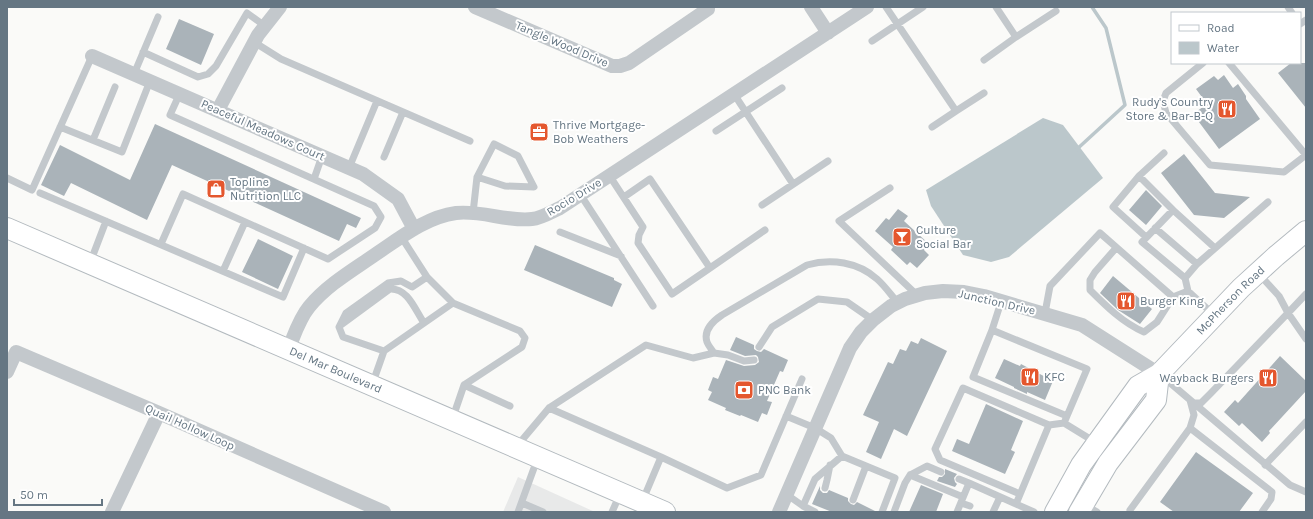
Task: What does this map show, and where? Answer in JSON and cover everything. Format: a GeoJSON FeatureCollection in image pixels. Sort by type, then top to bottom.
{"type":"FeatureCollection","features":[{"type":"Feature","properties":{"kind":"main road","name":"Del Mar Boulevard"},"geometry":{"type":"LineString","coordinates":[[7,228],[665,512]]}},
{"type":"Feature","properties":{"kind":"main road","name":"McPherson Road"},"geometry":{"type":"LineString","coordinates":[[1056,512],[1081,465],[1096,442],[1138,386],[1159,374],[1214,315],[1258,272],[1306,231]]}},
{"type":"Feature","properties":{"kind":"main road"},"geometry":{"type":"LineString","coordinates":[[1087,509],[1108,462],[1156,400],[1159,374]]}},
{"type":"Feature","properties":{"kind":"street"},"geometry":{"type":"LineString","coordinates":[[218,110],[254,42],[280,7]]}},
{"type":"Feature","properties":{"kind":"street","name":"Tangle Wood Drive"},"geometry":{"type":"LineString","coordinates":[[475,7],[612,66],[620,66],[629,63],[708,8]]}},
{"type":"Feature","properties":{"kind":"street"},"geometry":{"type":"LineString","coordinates":[[811,7],[828,33]]}},
{"type":"Feature","properties":{"kind":"street","name":"Rocio Drive"},"geometry":{"type":"LineString","coordinates":[[288,350],[308,307],[318,297],[351,271],[414,229],[441,217],[456,213],[473,213],[518,219],[533,219],[560,208],[867,7]]}},
{"type":"Feature","properties":{"kind":"street","name":"Peaceful Meadows Court"},"geometry":{"type":"LineString","coordinates":[[92,56],[180,93],[363,174],[398,199],[414,229]]}},
{"type":"Feature","properties":{"kind":"street","name":"Junction Drive"},"geometry":{"type":"LineString","coordinates":[[779,512],[850,348],[861,332],[873,320],[891,306],[905,299],[917,295],[943,291],[964,292],[1045,313],[1082,325],[1159,374]]}},
{"type":"Feature","properties":{"kind":"street","name":"Quail Hollow Loop"},"geometry":{"type":"LineString","coordinates":[[7,372],[16,352],[384,512]]}},
{"type":"Feature","properties":{"kind":"street"},"geometry":{"type":"LineString","coordinates":[[112,512],[159,413]]}},
{"type":"Feature","properties":{"kind":"lane"},"geometry":{"type":"LineString","coordinates":[[886,7],[956,111]]}},
{"type":"Feature","properties":{"kind":"lane"},"geometry":{"type":"LineString","coordinates":[[872,41],[923,7]]}},
{"type":"Feature","properties":{"kind":"lane"},"geometry":{"type":"LineString","coordinates":[[996,7],[1016,37]]}},
{"type":"Feature","properties":{"kind":"lane"},"geometry":{"type":"LineString","coordinates":[[984,60],[1056,11]]}},
{"type":"Feature","properties":{"kind":"lane"},"geometry":{"type":"LineString","coordinates":[[143,52],[198,77],[208,74],[216,66],[247,13],[265,26]]}},
{"type":"Feature","properties":{"kind":"lane"},"geometry":{"type":"LineString","coordinates":[[134,74],[158,17]]}},
{"type":"Feature","properties":{"kind":"lane"},"geometry":{"type":"LineString","coordinates":[[254,42],[281,59],[470,141]]}},
{"type":"Feature","properties":{"kind":"lane"},"geometry":{"type":"LineString","coordinates":[[7,178],[32,190],[92,56]]}},
{"type":"Feature","properties":{"kind":"lane"},"geometry":{"type":"LineString","coordinates":[[1202,64],[1166,93],[1163,101],[1166,112],[1210,164],[1284,172],[1306,155],[1230,64]]}},
{"type":"Feature","properties":{"kind":"lane"},"geometry":{"type":"LineString","coordinates":[[60,127],[122,152],[150,80]]}},
{"type":"Feature","properties":{"kind":"lane"},"geometry":{"type":"LineString","coordinates":[[93,140],[116,87]]}},
{"type":"Feature","properties":{"kind":"lane"},"geometry":{"type":"LineString","coordinates":[[716,131],[782,88]]}},
{"type":"Feature","properties":{"kind":"lane"},"geometry":{"type":"LineString","coordinates":[[932,127],[984,92]]}},
{"type":"Feature","properties":{"kind":"lane"},"geometry":{"type":"LineString","coordinates":[[160,244],[183,194],[328,259],[375,228],[381,217],[374,206],[170,115],[180,93]]}},
{"type":"Feature","properties":{"kind":"lane"},"geometry":{"type":"LineString","coordinates":[[734,94],[793,184]]}},
{"type":"Feature","properties":{"kind":"lane"},"geometry":{"type":"LineString","coordinates":[[349,168],[378,101]]}},
{"type":"Feature","properties":{"kind":"lane"},"geometry":{"type":"LineString","coordinates":[[384,157],[403,112]]}},
{"type":"Feature","properties":{"kind":"lane"},"geometry":{"type":"LineString","coordinates":[[473,213],[477,177],[494,144],[518,156],[534,187],[505,186],[477,177]]}},
{"type":"Feature","properties":{"kind":"lane"},"geometry":{"type":"LineString","coordinates":[[1146,237],[1113,208],[1139,176],[1164,153]]}},
{"type":"Feature","properties":{"kind":"lane"},"geometry":{"type":"LineString","coordinates":[[314,179],[322,156]]}},
{"type":"Feature","properties":{"kind":"lane"},"geometry":{"type":"LineString","coordinates":[[762,205],[828,161]]}},
{"type":"Feature","properties":{"kind":"lane"},"geometry":{"type":"LineString","coordinates":[[609,175],[643,227],[638,235],[638,243],[672,294],[765,230]]}},
{"type":"Feature","properties":{"kind":"lane"},"geometry":{"type":"LineString","coordinates":[[1139,176],[1173,210],[1216,248]]}},
{"type":"Feature","properties":{"kind":"lane"},"geometry":{"type":"LineString","coordinates":[[624,197],[650,179],[710,268]]}},
{"type":"Feature","properties":{"kind":"lane"},"geometry":{"type":"LineString","coordinates":[[890,188],[839,221],[917,295]]}},
{"type":"Feature","properties":{"kind":"lane"},"geometry":{"type":"LineString","coordinates":[[40,193],[283,297],[304,248]]}},
{"type":"Feature","properties":{"kind":"lane"},"geometry":{"type":"LineString","coordinates":[[580,194],[653,306]]}},
{"type":"Feature","properties":{"kind":"lane"},"geometry":{"type":"LineString","coordinates":[[1185,278],[1197,264],[1268,202]]}},
{"type":"Feature","properties":{"kind":"lane"},"geometry":{"type":"LineString","coordinates":[[1173,210],[1142,242],[1185,278],[1188,291],[1214,315]]}},
{"type":"Feature","properties":{"kind":"lane"},"geometry":{"type":"LineString","coordinates":[[90,264],[106,220]]}},
{"type":"Feature","properties":{"kind":"lane"},"geometry":{"type":"LineString","coordinates":[[223,271],[245,222]]}},
{"type":"Feature","properties":{"kind":"lane"},"geometry":{"type":"LineString","coordinates":[[1155,228],[1197,264]]}},
{"type":"Feature","properties":{"kind":"lane"},"geometry":{"type":"LineString","coordinates":[[560,232],[620,256]]}},
{"type":"Feature","properties":{"kind":"lane"},"geometry":{"type":"LineString","coordinates":[[1045,313],[1050,286],[1100,233],[1173,297]]}},
{"type":"Feature","properties":{"kind":"lane"},"geometry":{"type":"LineString","coordinates":[[402,238],[427,277],[453,303],[520,331],[525,338],[522,347],[464,385],[452,420]]}},
{"type":"Feature","properties":{"kind":"lane"},"geometry":{"type":"LineString","coordinates":[[1116,248],[1090,280],[1090,290],[1104,304],[1133,328],[1144,332],[1157,322],[1173,297],[1188,291]]}},
{"type":"Feature","properties":{"kind":"lane"},"geometry":{"type":"LineString","coordinates":[[714,353],[706,342],[707,331],[713,321],[807,265],[818,262],[836,261],[856,265],[876,279],[898,302]]}},
{"type":"Feature","properties":{"kind":"lane"},"geometry":{"type":"LineString","coordinates":[[1258,272],[1279,296],[1288,313],[1306,339]]}},
{"type":"Feature","properties":{"kind":"lane"},"geometry":{"type":"LineString","coordinates":[[384,352],[343,337],[339,326],[346,313],[388,283],[402,281],[412,287],[427,277]]}},
{"type":"Feature","properties":{"kind":"lane"},"geometry":{"type":"LineString","coordinates":[[339,326],[390,289],[398,289],[406,294],[424,324]]}},
{"type":"Feature","properties":{"kind":"lane"},"geometry":{"type":"LineString","coordinates":[[1192,402],[1201,403],[1306,295]]}},
{"type":"Feature","properties":{"kind":"lane"},"geometry":{"type":"LineString","coordinates":[[759,347],[772,327],[818,299],[847,302],[873,320]]}},
{"type":"Feature","properties":{"kind":"lane"},"geometry":{"type":"LineString","coordinates":[[1001,302],[992,330],[973,377],[1066,419],[1096,442]]}},
{"type":"Feature","properties":{"kind":"lane"},"geometry":{"type":"LineString","coordinates":[[371,386],[384,352],[453,303]]}},
{"type":"Feature","properties":{"kind":"lane"},"geometry":{"type":"LineString","coordinates":[[992,330],[1087,369],[1066,419],[1049,425],[963,388],[935,449],[940,460],[1020,494]]}},
{"type":"Feature","properties":{"kind":"lane"},"geometry":{"type":"LineString","coordinates":[[515,448],[549,408],[646,345],[693,358],[714,353],[728,355],[744,361],[754,360]]}},
{"type":"Feature","properties":{"kind":"lane"},"geometry":{"type":"LineString","coordinates":[[1159,374],[1265,465],[1290,485],[1306,492]]}},
{"type":"Feature","properties":{"kind":"lane"},"geometry":{"type":"LineString","coordinates":[[549,408],[661,457],[727,488],[761,475],[802,379]]}},
{"type":"Feature","properties":{"kind":"lane"},"geometry":{"type":"LineString","coordinates":[[464,385],[510,406]]}},
{"type":"Feature","properties":{"kind":"lane"},"geometry":{"type":"LineString","coordinates":[[1130,511],[1190,428],[1194,415],[1192,402]]}},
{"type":"Feature","properties":{"kind":"lane"},"geometry":{"type":"LineString","coordinates":[[786,416],[816,428],[831,438],[842,456],[895,478],[882,512]]}},
{"type":"Feature","properties":{"kind":"lane"},"geometry":{"type":"LineString","coordinates":[[1265,465],[1306,422]]}},
{"type":"Feature","properties":{"kind":"lane"},"geometry":{"type":"LineString","coordinates":[[1016,504],[1049,425]]}},
{"type":"Feature","properties":{"kind":"lane"},"geometry":{"type":"LineString","coordinates":[[1190,428],[1272,492],[1271,499],[1262,512]]}},
{"type":"Feature","properties":{"kind":"lane"},"geometry":{"type":"LineString","coordinates":[[803,506],[815,479],[842,456]]}},
{"type":"Feature","properties":{"kind":"lane"},"geometry":{"type":"LineString","coordinates":[[518,512],[538,457]]}},
{"type":"Feature","properties":{"kind":"lane"},"geometry":{"type":"LineString","coordinates":[[642,502],[661,457]]}},
{"type":"Feature","properties":{"kind":"lane"},"geometry":{"type":"LineString","coordinates":[[824,488],[828,480],[830,466]]}},
{"type":"Feature","properties":{"kind":"lane"},"geometry":{"type":"LineString","coordinates":[[853,500],[866,466]]}},
{"type":"Feature","properties":{"kind":"lane"},"geometry":{"type":"LineString","coordinates":[[894,512],[905,483],[910,475],[927,466],[941,472]]}},
{"type":"Feature","properties":{"kind":"lane"},"geometry":{"type":"LineString","coordinates":[[910,475],[962,500],[970,506]]}},
{"type":"Feature","properties":{"kind":"lane"},"geometry":{"type":"LineString","coordinates":[[959,479],[1034,512]]}},
{"type":"Feature","properties":{"kind":"lane"},"geometry":{"type":"LineString","coordinates":[[957,512],[969,483]]}},
{"type":"Feature","properties":{"kind":"lane"},"geometry":{"type":"LineString","coordinates":[[612,512],[620,493]]}},
{"type":"Feature","properties":{"kind":"lane"},"geometry":{"type":"LineString","coordinates":[[786,494],[803,506],[816,510]]}},
{"type":"Feature","properties":{"kind":"lane"},"geometry":{"type":"LineString","coordinates":[[993,512],[1000,497]]}},
{"type":"Feature","properties":{"kind":"lane"},"geometry":{"type":"LineString","coordinates":[[522,503],[543,512]]}},
{"type":"Feature","properties":{"kind":"shaded area"},"geometry":{"type":"Polygon","coordinates":[[[518,477],[595,512],[503,512],[518,477]]]}},
{"type":"Feature","properties":{"kind":"water"},"geometry":{"type":"Polygon","coordinates":[[[1043,118],[1063,125],[1103,178],[1009,257],[991,262],[963,255],[931,206],[926,190],[1043,118]]]}},
{"type":"Feature","properties":{"kind":"building"},"geometry":{"type":"Polygon","coordinates":[[[179,19],[214,34],[201,65],[166,49],[179,19]]]}},
{"type":"Feature","properties":{"kind":"building"},"geometry":{"type":"Polygon","coordinates":[[[1306,63],[1306,108],[1278,73],[1290,64],[1306,63]]]}},
{"type":"Feature","properties":{"kind":"building","name":"Rudy's Country Store & Bar-B-Q"},"geometry":{"type":"Polygon","coordinates":[[[1224,75],[1233,88],[1238,84],[1246,96],[1246,99],[1260,119],[1219,149],[1193,114],[1207,104],[1196,89],[1214,76],[1218,80],[1224,75]]]}},
{"type":"Feature","properties":{"kind":"building"},"geometry":{"type":"Polygon","coordinates":[[[155,124],[361,218],[356,228],[347,224],[339,241],[172,165],[147,220],[71,183],[64,196],[41,185],[60,145],[130,180],[155,124]]]}},
{"type":"Feature","properties":{"kind":"building"},"geometry":{"type":"Polygon","coordinates":[[[1184,154],[1215,193],[1250,197],[1224,218],[1194,215],[1161,173],[1184,154]]]}},
{"type":"Feature","properties":{"kind":"building"},"geometry":{"type":"Polygon","coordinates":[[[1146,190],[1162,206],[1146,225],[1129,210],[1146,190]]]}},
{"type":"Feature","properties":{"kind":"building","name":"Culture Social Bar"},"geometry":{"type":"Polygon","coordinates":[[[898,209],[908,216],[904,221],[929,244],[924,250],[929,255],[917,268],[910,262],[907,265],[891,250],[893,247],[875,231],[886,218],[889,220],[898,209]]]}},
{"type":"Feature","properties":{"kind":"building"},"geometry":{"type":"Polygon","coordinates":[[[258,239],[293,256],[278,289],[242,272],[258,239]]]}},
{"type":"Feature","properties":{"kind":"building"},"geometry":{"type":"Polygon","coordinates":[[[535,245],[614,278],[614,280],[622,284],[612,307],[524,270],[535,245]]]}},
{"type":"Feature","properties":{"kind":"building"},"geometry":{"type":"Polygon","coordinates":[[[1113,276],[1152,309],[1140,324],[1118,310],[1100,293],[1113,276]]]}},
{"type":"Feature","properties":{"kind":"building"},"geometry":{"type":"Polygon","coordinates":[[[736,337],[754,345],[754,349],[757,351],[761,352],[764,349],[788,360],[783,372],[780,371],[767,401],[772,402],[767,415],[762,413],[758,422],[725,410],[726,408],[708,400],[712,392],[708,390],[713,377],[718,379],[726,360],[744,366],[755,365],[759,362],[756,355],[745,356],[730,350],[736,337]]]}},
{"type":"Feature","properties":{"kind":"building"},"geometry":{"type":"Polygon","coordinates":[[[921,338],[947,351],[907,436],[894,429],[881,459],[866,452],[879,422],[863,415],[888,362],[893,364],[900,349],[906,351],[911,341],[918,344],[921,338]]]}},
{"type":"Feature","properties":{"kind":"building"},"geometry":{"type":"Polygon","coordinates":[[[1280,356],[1306,381],[1306,391],[1269,431],[1270,433],[1262,442],[1242,423],[1239,426],[1224,412],[1235,400],[1238,403],[1280,356]]]}},
{"type":"Feature","properties":{"kind":"building"},"geometry":{"type":"Polygon","coordinates":[[[1004,359],[1020,366],[1021,364],[1053,381],[1045,400],[1027,392],[1027,394],[995,378],[1004,359]]]}},
{"type":"Feature","properties":{"kind":"building"},"geometry":{"type":"Polygon","coordinates":[[[986,404],[1023,421],[1011,450],[1015,452],[1005,474],[952,451],[957,439],[969,444],[986,404]]]}},
{"type":"Feature","properties":{"kind":"building"},"geometry":{"type":"Polygon","coordinates":[[[1196,452],[1253,493],[1239,512],[1174,512],[1160,502],[1196,452]]]}},
{"type":"Feature","properties":{"kind":"building"},"geometry":{"type":"Polygon","coordinates":[[[945,469],[957,474],[954,478],[957,484],[955,487],[937,481],[939,477],[942,477],[945,474],[945,469]]]}},
{"type":"Feature","properties":{"kind":"building"},"geometry":{"type":"Polygon","coordinates":[[[921,485],[943,494],[936,512],[909,512],[921,485]]]}},
{"type":"Feature","properties":{"kind":"building"},"geometry":{"type":"Polygon","coordinates":[[[820,486],[820,490],[823,493],[827,493],[829,490],[848,498],[848,501],[851,504],[854,505],[857,502],[877,512],[832,512],[812,504],[820,486]]]}},
{"type":"Feature","properties":{"kind":"waterway"},"geometry":{"type":"LineString","coordinates":[[1076,150],[1125,105],[1106,28],[1092,7]]}},
{"type":"Feature","properties":{"kind":"place","name":"Rudy's Country Store & Bar-B-Q"},"geometry":{"type":"Point","coordinates":[1227,109]}},
{"type":"Feature","properties":{"kind":"place","name":"Thrive Mortgage- Bob Weathers"},"geometry":{"type":"Point","coordinates":[539,132]}},
{"type":"Feature","properties":{"kind":"place","name":"Topline Nutrition LLC"},"geometry":{"type":"Point","coordinates":[216,189]}},
{"type":"Feature","properties":{"kind":"place","name":"Culture Social Bar"},"geometry":{"type":"Point","coordinates":[902,237]}},
{"type":"Feature","properties":{"kind":"place","name":"Burger King"},"geometry":{"type":"Point","coordinates":[1126,301]}},
{"type":"Feature","properties":{"kind":"place","name":"KFC"},"geometry":{"type":"Point","coordinates":[1030,377]}},
{"type":"Feature","properties":{"kind":"place","name":"Wayback Burgers"},"geometry":{"type":"Point","coordinates":[1268,378]}},
{"type":"Feature","properties":{"kind":"place","name":"PNC Bank"},"geometry":{"type":"Point","coordinates":[744,390]}}]}
